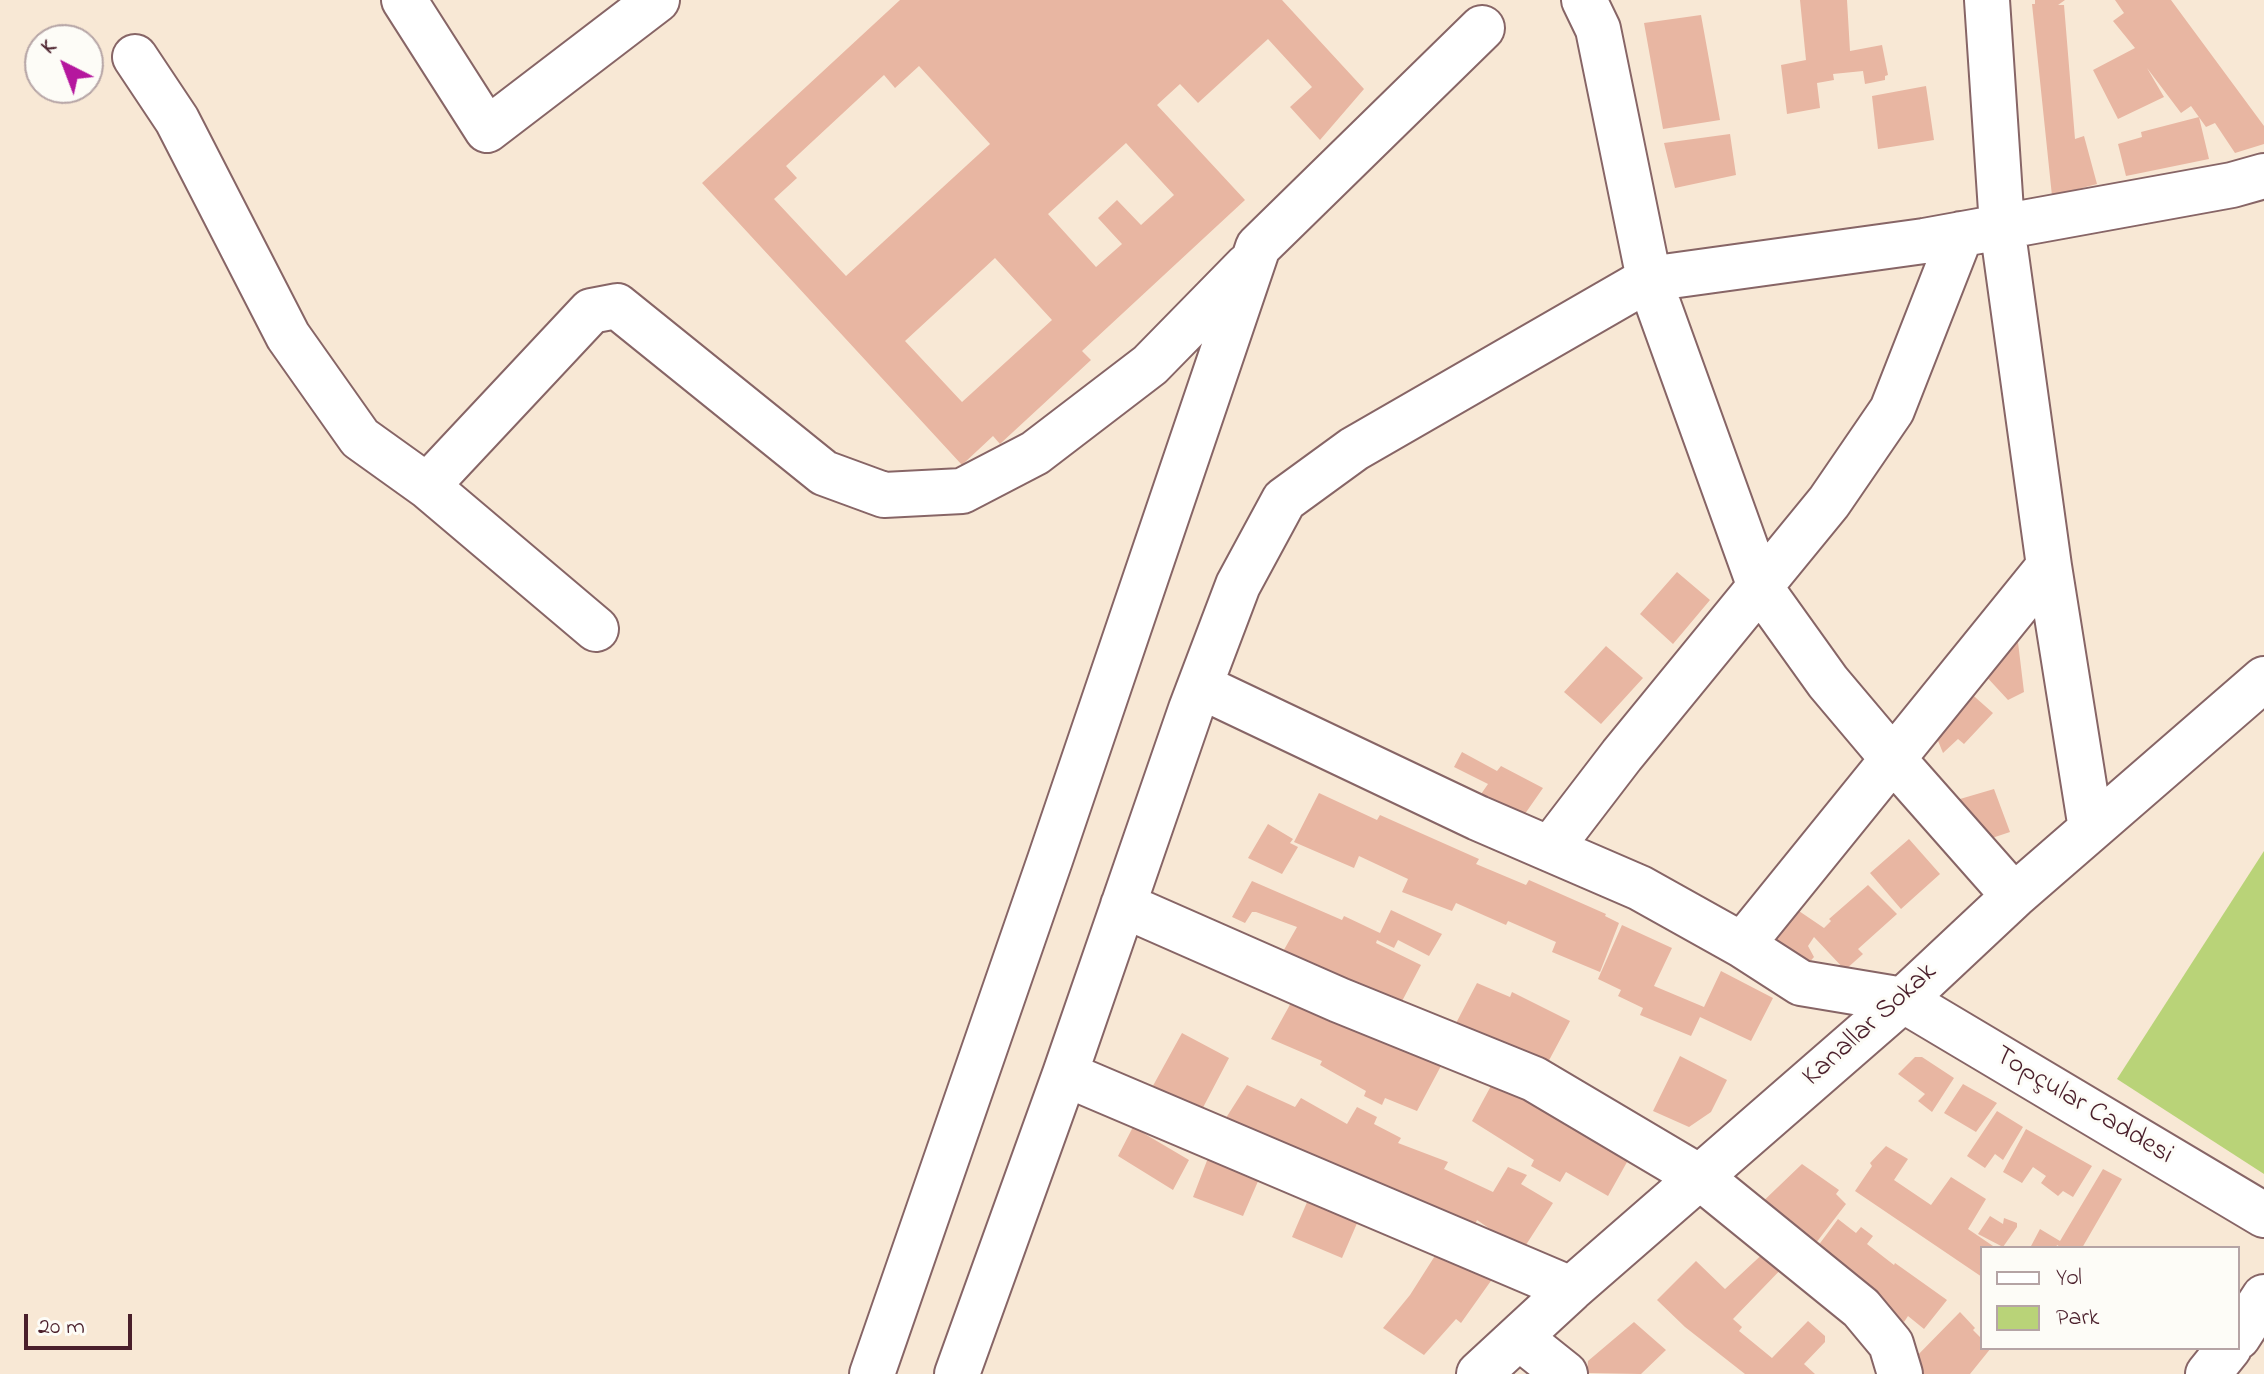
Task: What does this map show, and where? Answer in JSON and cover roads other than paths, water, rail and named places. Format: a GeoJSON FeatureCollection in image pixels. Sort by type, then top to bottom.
{"type":"FeatureCollection","features":[{"type":"Feature","properties":{"kind":"street"},"geometry":{"type":"LineString","coordinates":[[404,0],[487,130],[657,0]]}},
{"type":"Feature","properties":{"kind":"street"},"geometry":{"type":"LineString","coordinates":[[1584,0],[1598,29],[1649,279],[1760,587],[1828,682],[2014,896]]}},
{"type":"Feature","properties":{"kind":"street"},"geometry":{"type":"LineString","coordinates":[[1987,0],[1982,230],[2049,566],[2091,829]]}},
{"type":"Feature","properties":{"kind":"street"},"geometry":{"type":"LineString","coordinates":[[872,1374],[1258,247],[1482,28]]}},
{"type":"Feature","properties":{"kind":"street"},"geometry":{"type":"LineString","coordinates":[[135,57],[177,120],[288,336],[360,438],[427,486],[596,629]]}},
{"type":"Feature","properties":{"kind":"street"},"geometry":{"type":"LineString","coordinates":[[957,1374],[1200,686],[1238,585],[1284,500],[1354,449],[1649,279],[1982,230],[2232,185],[2264,176]]}},
{"type":"Feature","properties":{"kind":"street"},"geometry":{"type":"LineString","coordinates":[[1550,849],[1622,755],[1829,502],[1892,410],[1982,230]]}},
{"type":"Feature","properties":{"kind":"street"},"geometry":{"type":"LineString","coordinates":[[427,486],[591,311],[617,306],[824,473],[884,495],[962,491],[1035,453],[1150,365],[1255,257]]}},
{"type":"Feature","properties":{"kind":"street"},"geometry":{"type":"LineString","coordinates":[[1742,945],[2049,566]]}},
{"type":"Feature","properties":{"kind":"street","name":"Kanallar Sokak"},"geometry":{"type":"LineString","coordinates":[[1479,1374],[1571,1289],[1903,1000],[2014,896],[2264,679]]}},
{"type":"Feature","properties":{"kind":"street"},"geometry":{"type":"LineString","coordinates":[[1200,686],[1478,818],[1640,888],[1742,945],[1801,983],[1903,1000]]}},
{"type":"Feature","properties":{"kind":"street"},"geometry":{"type":"LineString","coordinates":[[1123,905],[1339,1000],[1534,1079],[1701,1178],[1861,1308],[1891,1344],[1900,1374]]}},
{"type":"Feature","properties":{"kind":"street","name":"Topçular Caddesi"},"geometry":{"type":"LineString","coordinates":[[1903,1000],[2264,1215]]}},
{"type":"Feature","properties":{"kind":"street"},"geometry":{"type":"LineString","coordinates":[[1065,1074],[1571,1289]]}},
{"type":"Feature","properties":{"kind":"street"},"geometry":{"type":"LineString","coordinates":[[2240,1334],[2264,1297]]}},
{"type":"Feature","properties":{"kind":"street"},"geometry":{"type":"LineString","coordinates":[[1520,1338],[1565,1374]]}},
{"type":"Feature","properties":{"kind":"street"},"geometry":{"type":"LineString","coordinates":[[2208,1374],[2227,1350]]}}]}
